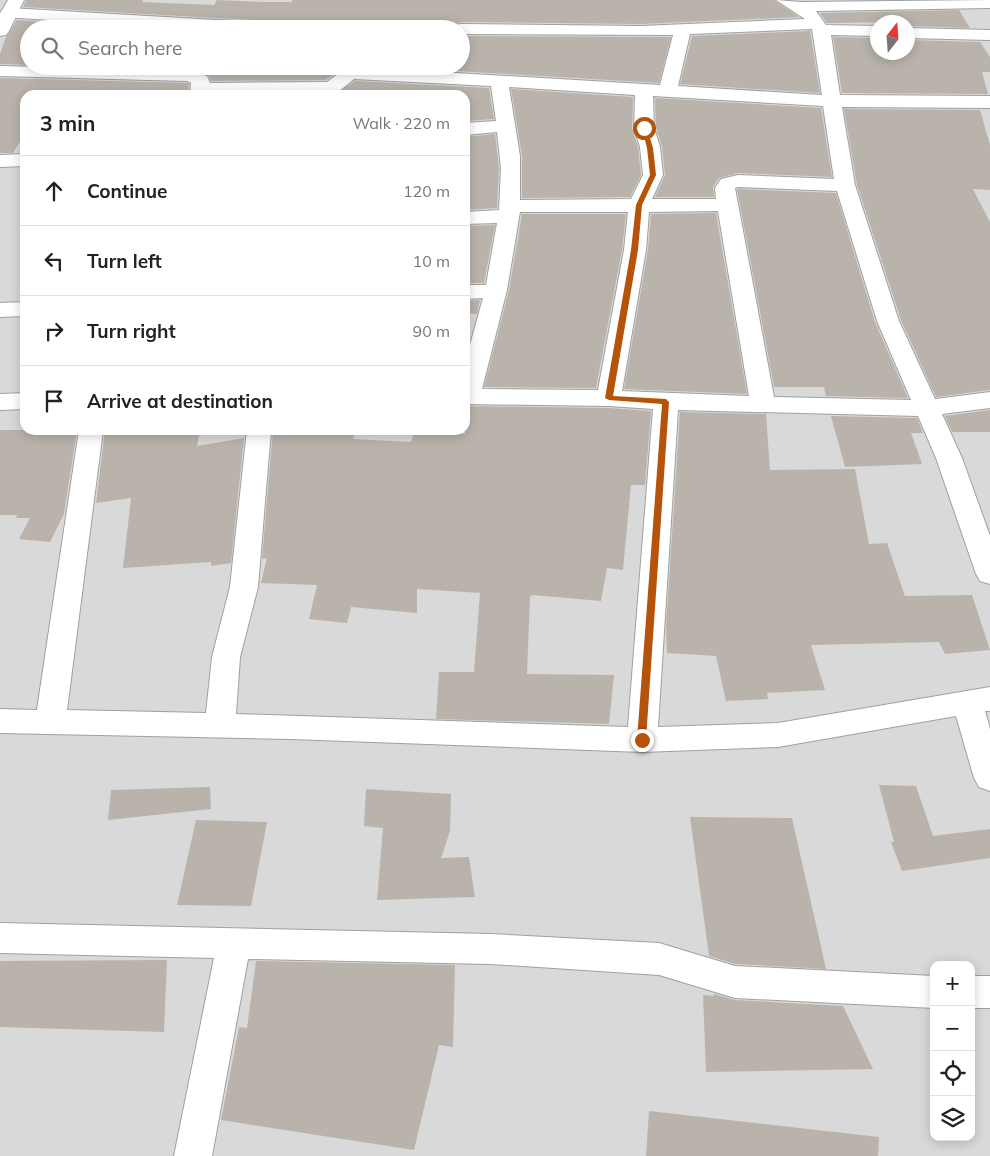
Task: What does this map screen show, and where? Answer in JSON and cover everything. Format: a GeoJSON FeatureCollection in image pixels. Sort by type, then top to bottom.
{"type":"FeatureCollection","features":[{"type":"Feature","properties":{"kind":"street"},"geometry":{"type":"LineString","coordinates":[[792,4],[928,5],[990,3]]}},
{"type":"Feature","properties":{"kind":"street"},"geometry":{"type":"LineString","coordinates":[[792,4],[820,27],[845,185],[888,321],[949,458],[990,574]]}},
{"type":"Feature","properties":{"kind":"street"},"geometry":{"type":"LineString","coordinates":[[0,31],[12,7],[173,20]]}},
{"type":"Feature","properties":{"kind":"street"},"geometry":{"type":"LineString","coordinates":[[470,29],[641,31],[683,28],[820,27],[870,30]]}},
{"type":"Feature","properties":{"kind":"street"},"geometry":{"type":"LineString","coordinates":[[668,90],[683,28]]}},
{"type":"Feature","properties":{"kind":"street"},"geometry":{"type":"LineString","coordinates":[[915,33],[990,35]]}},
{"type":"Feature","properties":{"kind":"street"},"geometry":{"type":"LineString","coordinates":[[0,71],[20,72]]}},
{"type":"Feature","properties":{"kind":"street"},"geometry":{"type":"LineString","coordinates":[[151,75],[189,76],[201,80],[200,90]]}},
{"type":"Feature","properties":{"kind":"street"},"geometry":{"type":"LineString","coordinates":[[266,90],[331,88],[349,75]]}},
{"type":"Feature","properties":{"kind":"street"},"geometry":{"type":"LineString","coordinates":[[403,75],[499,79],[832,101],[990,102]]}},
{"type":"Feature","properties":{"kind":"street"},"geometry":{"type":"LineString","coordinates":[[470,385],[495,291],[510,211],[510,157],[499,79]]}},
{"type":"Feature","properties":{"kind":"street"},"geometry":{"type":"LineString","coordinates":[[609,398],[630,278],[639,205],[653,175],[650,148],[644,128],[644,88]]}},
{"type":"Feature","properties":{"kind":"street"},"geometry":{"type":"LineString","coordinates":[[470,129],[505,126]]}},
{"type":"Feature","properties":{"kind":"street"},"geometry":{"type":"LineString","coordinates":[[0,161],[20,160]]}},
{"type":"Feature","properties":{"kind":"street"},"geometry":{"type":"LineString","coordinates":[[763,404],[725,188],[728,183],[738,181],[845,185]]}},
{"type":"Feature","properties":{"kind":"street"},"geometry":{"type":"LineString","coordinates":[[470,217],[510,211],[639,205],[727,205]]}},
{"type":"Feature","properties":{"kind":"street"},"geometry":{"type":"LineString","coordinates":[[470,292],[495,291]]}},
{"type":"Feature","properties":{"kind":"street"},"geometry":{"type":"LineString","coordinates":[[0,310],[20,309]]}},
{"type":"Feature","properties":{"kind":"street"},"geometry":{"type":"LineString","coordinates":[[470,396],[609,398],[666,402],[928,408],[990,400]]}},
{"type":"Feature","properties":{"kind":"street"},"geometry":{"type":"LineString","coordinates":[[0,402],[20,401]]}},
{"type":"Feature","properties":{"kind":"street"},"geometry":{"type":"LineString","coordinates":[[642,740],[666,402]]}},
{"type":"Feature","properties":{"kind":"street"},"geometry":{"type":"LineString","coordinates":[[50,722],[90,435]]}},
{"type":"Feature","properties":{"kind":"street"},"geometry":{"type":"LineString","coordinates":[[220,725],[226,657],[244,587],[259,435]]}},
{"type":"Feature","properties":{"kind":"street"},"geometry":{"type":"LineString","coordinates":[[0,721],[220,725],[642,740],[778,735],[978,701],[990,778]]}},
{"type":"Feature","properties":{"kind":"street"},"geometry":{"type":"LineString","coordinates":[[0,938],[491,950],[659,959],[735,982],[930,992]]}},
{"type":"Feature","properties":{"kind":"street"},"geometry":{"type":"LineString","coordinates":[[193,1156],[234,943]]}},
{"type":"Feature","properties":{"kind":"street"},"geometry":{"type":"LineString","coordinates":[[975,992],[990,992]]}},
{"type":"Feature","properties":{"kind":"shaded area"},"geometry":{"type":"Polygon","coordinates":[[[0,0],[990,0],[990,1156],[0,1156],[0,0]]]}},
{"type":"Feature","properties":{"kind":"building"},"geometry":{"type":"Polygon","coordinates":[[[26,0],[143,0],[142,2],[214,5],[217,0],[292,2],[292,0],[774,0],[799,17],[641,24],[470,22],[470,20],[250,20],[23,7],[26,0]]]}},
{"type":"Feature","properties":{"kind":"building"},"geometry":{"type":"Polygon","coordinates":[[[959,10],[970,28],[915,26],[915,15],[870,15],[870,22],[827,23],[820,13],[959,10]]]}},
{"type":"Feature","properties":{"kind":"building"},"geometry":{"type":"Polygon","coordinates":[[[17,20],[20,20],[20,65],[0,64],[0,54],[6,37],[17,20]]]}},
{"type":"Feature","properties":{"kind":"building"},"geometry":{"type":"Polygon","coordinates":[[[810,31],[820,93],[680,84],[692,36],[810,31]]]}},
{"type":"Feature","properties":{"kind":"building"},"geometry":{"type":"Polygon","coordinates":[[[470,36],[671,37],[659,83],[470,72],[470,36]]]}},
{"type":"Feature","properties":{"kind":"building"},"geometry":{"type":"Polygon","coordinates":[[[833,37],[870,38],[870,60],[915,60],[915,40],[980,42],[990,57],[990,72],[982,72],[988,94],[842,93],[833,37]]]}},
{"type":"Feature","properties":{"kind":"building"},"geometry":{"type":"Polygon","coordinates":[[[208,75],[334,75],[326,80],[211,81],[208,75]]]}},
{"type":"Feature","properties":{"kind":"building"},"geometry":{"type":"Polygon","coordinates":[[[0,78],[189,84],[188,90],[20,90],[20,141],[13,153],[0,153],[0,78]]]}},
{"type":"Feature","properties":{"kind":"building"},"geometry":{"type":"Polygon","coordinates":[[[355,81],[489,88],[494,119],[470,121],[470,90],[342,90],[355,81]]]}},
{"type":"Feature","properties":{"kind":"building"},"geometry":{"type":"Polygon","coordinates":[[[511,89],[633,97],[632,128],[638,147],[641,175],[630,197],[522,198],[522,156],[511,89]]]}},
{"type":"Feature","properties":{"kind":"building"},"geometry":{"type":"Polygon","coordinates":[[[655,98],[821,108],[832,177],[738,173],[719,178],[713,187],[714,197],[655,197],[665,175],[662,147],[656,128],[655,98]]]}},
{"type":"Feature","properties":{"kind":"building"},"geometry":{"type":"Polygon","coordinates":[[[844,109],[980,110],[990,145],[990,190],[973,189],[990,222],[990,390],[936,397],[901,320],[857,185],[844,109]]]}},
{"type":"Feature","properties":{"kind":"building"},"geometry":{"type":"Polygon","coordinates":[[[495,134],[499,168],[497,208],[470,210],[470,136],[495,134]]]}},
{"type":"Feature","properties":{"kind":"building"},"geometry":{"type":"Polygon","coordinates":[[[737,189],[836,193],[875,322],[908,398],[826,396],[824,387],[774,387],[737,189]]]}},
{"type":"Feature","properties":{"kind":"building"},"geometry":{"type":"Polygon","coordinates":[[[716,213],[747,394],[624,389],[648,250],[651,214],[716,213]]]}},
{"type":"Feature","properties":{"kind":"building"},"geometry":{"type":"Polygon","coordinates":[[[522,214],[626,214],[622,250],[596,388],[484,387],[509,290],[522,214]]]}},
{"type":"Feature","properties":{"kind":"building"},"geometry":{"type":"Polygon","coordinates":[[[495,225],[484,283],[470,283],[470,226],[495,225]]]}},
{"type":"Feature","properties":{"kind":"building"},"geometry":{"type":"Polygon","coordinates":[[[480,300],[477,314],[470,313],[470,301],[480,300]]]}},
{"type":"Feature","properties":{"kind":"building"},"geometry":{"type":"Polygon","coordinates":[[[470,406],[609,408],[651,411],[645,485],[631,485],[623,570],[607,568],[601,601],[532,595],[530,597],[527,674],[614,675],[609,724],[436,719],[439,672],[474,672],[480,593],[417,589],[417,613],[351,607],[347,623],[309,619],[317,585],[261,583],[267,558],[262,559],[273,435],[354,435],[353,439],[411,442],[413,435],[470,435],[470,406]]]}},
{"type":"Feature","properties":{"kind":"building"},"geometry":{"type":"Polygon","coordinates":[[[990,410],[990,432],[952,432],[945,416],[990,410]]]}},
{"type":"Feature","properties":{"kind":"building"},"geometry":{"type":"Polygon","coordinates":[[[680,412],[766,414],[770,470],[855,469],[869,544],[887,543],[905,596],[972,595],[990,650],[945,654],[939,642],[811,645],[825,690],[767,693],[768,699],[726,701],[716,656],[667,653],[666,627],[680,412]]]}},
{"type":"Feature","properties":{"kind":"building"},"geometry":{"type":"Polygon","coordinates":[[[831,416],[917,418],[923,433],[911,433],[922,464],[845,467],[831,416]]]}},
{"type":"Feature","properties":{"kind":"building"},"geometry":{"type":"Polygon","coordinates":[[[0,430],[20,430],[20,435],[76,435],[64,514],[50,542],[19,539],[30,518],[16,518],[17,515],[0,515],[0,430]]]}},
{"type":"Feature","properties":{"kind":"building"},"geometry":{"type":"Polygon","coordinates":[[[104,435],[199,435],[197,446],[244,438],[231,563],[211,566],[211,562],[123,568],[131,498],[96,503],[104,435]]]}},
{"type":"Feature","properties":{"kind":"building"},"geometry":{"type":"Polygon","coordinates":[[[879,785],[916,786],[933,836],[990,829],[990,858],[902,871],[891,842],[894,842],[879,785]]]}},
{"type":"Feature","properties":{"kind":"building"},"geometry":{"type":"Polygon","coordinates":[[[210,787],[211,809],[108,820],[111,790],[210,787]]]}},
{"type":"Feature","properties":{"kind":"building"},"geometry":{"type":"Polygon","coordinates":[[[366,789],[451,794],[450,831],[441,858],[469,857],[475,897],[377,900],[383,828],[364,826],[366,789]]]}},
{"type":"Feature","properties":{"kind":"building"},"geometry":{"type":"Polygon","coordinates":[[[690,817],[792,818],[826,969],[735,964],[709,956],[690,817]]]}},
{"type":"Feature","properties":{"kind":"building"},"geometry":{"type":"Polygon","coordinates":[[[196,820],[267,822],[251,906],[177,905],[196,820]]]}},
{"type":"Feature","properties":{"kind":"building"},"geometry":{"type":"Polygon","coordinates":[[[167,960],[164,1032],[0,1027],[0,961],[167,960]]]}},
{"type":"Feature","properties":{"kind":"building"},"geometry":{"type":"Polygon","coordinates":[[[256,961],[455,965],[453,1047],[439,1045],[414,1150],[221,1120],[239,1027],[247,1028],[256,961]]]}},
{"type":"Feature","properties":{"kind":"building"},"geometry":{"type":"Polygon","coordinates":[[[714,994],[735,1000],[843,1006],[873,1069],[706,1072],[703,995],[714,996],[714,994]]]}},
{"type":"Feature","properties":{"kind":"building"},"geometry":{"type":"Polygon","coordinates":[[[649,1111],[879,1137],[878,1156],[646,1156],[649,1111]]]}},
{"type":"Feature","properties":{"kind":"route"},"geometry":{"type":"LineString","coordinates":[[642,740],[666,402],[609,398],[627,296],[639,205],[653,175],[650,148],[644,128]]}}]}
